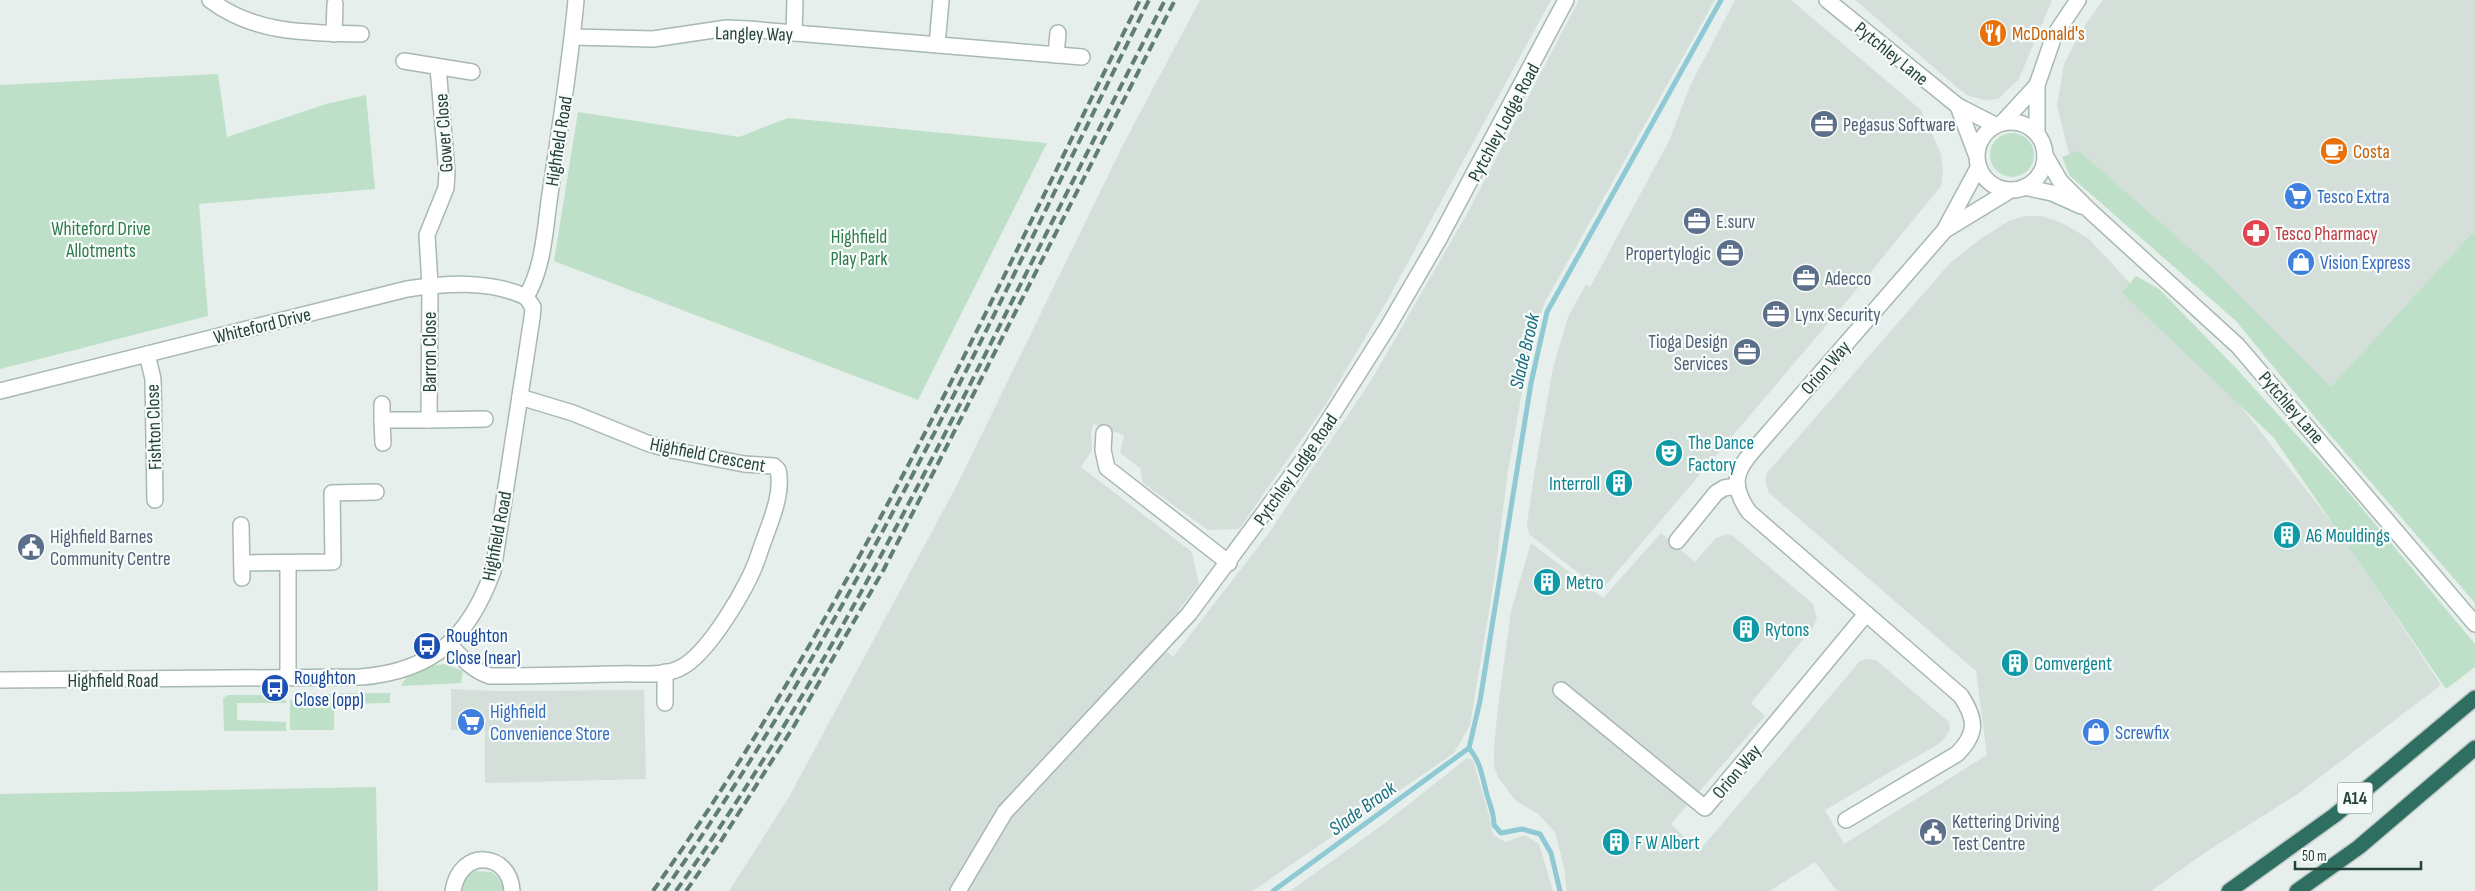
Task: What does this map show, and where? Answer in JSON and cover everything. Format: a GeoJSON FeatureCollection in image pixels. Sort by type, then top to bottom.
{"type":"FeatureCollection","features":[{"type":"Feature","properties":{"kind":"highway","name":"A14"},"geometry":{"type":"LineString","coordinates":[[2229,891],[2335,815],[2475,698]]}},
{"type":"Feature","properties":{"kind":"highway","name":"A14"},"geometry":{"type":"LineString","coordinates":[[2297,891],[2359,847],[2475,748]]}},
{"type":"Feature","properties":{"kind":"street"},"geometry":{"type":"LineString","coordinates":[[210,0],[224,11],[273,29],[295,33],[361,34]]}},
{"type":"Feature","properties":{"kind":"street","name":"Highfield Road"},"geometry":{"type":"LineString","coordinates":[[0,680],[379,676],[418,664],[449,644],[469,621],[482,600],[492,570],[532,318],[533,307],[526,297],[536,280],[539,266],[576,0]]}},
{"type":"Feature","properties":{"kind":"street"},"geometry":{"type":"LineString","coordinates":[[794,33],[795,0]]}},
{"type":"Feature","properties":{"kind":"street"},"geometry":{"type":"LineString","coordinates":[[937,45],[941,0]]}},
{"type":"Feature","properties":{"kind":"street","name":"Pytchley Lodge Road"},"geometry":{"type":"LineString","coordinates":[[958,891],[1005,812],[1189,614],[1306,456],[1389,325],[1439,239],[1566,0]]}},
{"type":"Feature","properties":{"kind":"street","name":"Pytchley Lane"},"geometry":{"type":"LineString","coordinates":[[1827,0],[1958,106],[1999,123]]}},
{"type":"Feature","properties":{"kind":"street"},"geometry":{"type":"LineString","coordinates":[[2037,134],[2037,85],[2054,36],[2078,0]]}},
{"type":"Feature","properties":{"kind":"street"},"geometry":{"type":"LineString","coordinates":[[334,34],[335,4]]}},
{"type":"Feature","properties":{"kind":"street","name":"Langley Way"},"geometry":{"type":"LineString","coordinates":[[572,37],[654,39],[727,28],[1082,57]]}},
{"type":"Feature","properties":{"kind":"street"},"geometry":{"type":"LineString","coordinates":[[1056,55],[1058,33]]}},
{"type":"Feature","properties":{"kind":"street","name":"Gower Close"},"geometry":{"type":"LineString","coordinates":[[404,61],[472,72]]}},
{"type":"Feature","properties":{"kind":"street","name":"Gower Close"},"geometry":{"type":"LineString","coordinates":[[430,285],[427,235],[446,188],[447,173],[438,67]]}},
{"type":"Feature","properties":{"kind":"street"},"geometry":{"type":"LineString","coordinates":[[1977,161],[1979,142],[1985,132],[1999,123],[2037,85]]}},
{"type":"Feature","properties":{"kind":"street"},"geometry":{"type":"LineString","coordinates":[[1958,106],[1985,179],[1996,187],[2016,189],[2038,178],[2045,156],[2043,144],[2037,134],[2022,124],[1999,123]]}},
{"type":"Feature","properties":{"kind":"street","name":"Pytchley Lane"},"geometry":{"type":"LineString","coordinates":[[2045,156],[2060,181],[2089,210],[2238,346],[2475,624]]}},
{"type":"Feature","properties":{"kind":"street","name":"Orion Way"},"geometry":{"type":"LineString","coordinates":[[1736,486],[1741,466],[1944,231],[1977,161]]}},
{"type":"Feature","properties":{"kind":"street","name":"Pytchley Lane"},"geometry":{"type":"LineString","coordinates":[[2016,189],[2052,193],[2089,210]]}},
{"type":"Feature","properties":{"kind":"street","name":"Orion Way"},"geometry":{"type":"LineString","coordinates":[[1944,231],[2016,189]]}},
{"type":"Feature","properties":{"kind":"street","name":"Whiteford Drive"},"geometry":{"type":"LineString","coordinates":[[0,391],[408,288],[464,284],[504,290],[526,297]]}},
{"type":"Feature","properties":{"kind":"street","name":"Barron Close"},"geometry":{"type":"LineString","coordinates":[[429,420],[430,285]]}},
{"type":"Feature","properties":{"kind":"street","name":"Fishton Close"},"geometry":{"type":"LineString","coordinates":[[146,354],[152,379],[155,500]]}},
{"type":"Feature","properties":{"kind":"street","name":"Highfield Crescent"},"geometry":{"type":"LineString","coordinates":[[449,644],[464,660],[482,674],[490,676],[665,672],[679,669],[693,660],[741,594],[754,570],[773,511],[780,478],[778,470],[774,466],[744,464],[671,450],[640,440],[573,413],[520,398]]}},
{"type":"Feature","properties":{"kind":"street"},"geometry":{"type":"LineString","coordinates":[[382,404],[383,443]]}},
{"type":"Feature","properties":{"kind":"street","name":"Barron Close"},"geometry":{"type":"LineString","coordinates":[[382,420],[485,419]]}},
{"type":"Feature","properties":{"kind":"street"},"geometry":{"type":"LineString","coordinates":[[1104,432],[1102,450],[1108,468],[1229,562]]}},
{"type":"Feature","properties":{"kind":"street"},"geometry":{"type":"LineString","coordinates":[[1677,541],[1716,493],[1724,488],[1736,486],[1740,499],[1749,512],[1961,696],[1970,710],[1972,723],[1970,742],[1958,754],[1846,820]]}},
{"type":"Feature","properties":{"kind":"street"},"geometry":{"type":"LineString","coordinates":[[241,525],[242,570],[288,563],[333,562],[332,493],[376,492]]}},
{"type":"Feature","properties":{"kind":"street"},"geometry":{"type":"LineString","coordinates":[[288,563],[288,678]]}},
{"type":"Feature","properties":{"kind":"street","name":"Orion Way"},"geometry":{"type":"LineString","coordinates":[[1561,690],[1705,808],[1866,614]]}},
{"type":"Feature","properties":{"kind":"street"},"geometry":{"type":"LineString","coordinates":[[665,672],[665,704]]}},
{"type":"Feature","properties":{"kind":"street"},"geometry":{"type":"LineString","coordinates":[[452,891],[454,880],[460,870],[468,862],[476,860],[494,862],[502,868],[508,874],[512,891]]}},
{"type":"Feature","properties":{"kind":"shaded area"},"geometry":{"type":"Polygon","coordinates":[[[1200,0],[1551,0],[1388,299],[1326,404],[1239,529],[1208,530],[1143,483],[1140,468],[1120,453],[1124,435],[1094,424],[1091,432],[1092,450],[1081,467],[1192,552],[1199,584],[1155,641],[1173,657],[1269,533],[1372,379],[1468,212],[1579,0],[1715,0],[1545,302],[1531,341],[1508,471],[1494,580],[1470,725],[1454,753],[1253,891],[729,891],[789,797],[957,485],[1123,145],[1200,0]]]}},
{"type":"Feature","properties":{"kind":"shaded area"},"geometry":{"type":"Polygon","coordinates":[[[1735,0],[1791,0],[1921,110],[1941,154],[1943,170],[1941,186],[1852,295],[1601,591],[1529,534],[1527,524],[1534,475],[1553,368],[1568,317],[1586,284],[1590,287],[1669,141],[1690,86],[1735,0]]]}},
{"type":"Feature","properties":{"kind":"shaded area"},"geometry":{"type":"Polygon","coordinates":[[[1855,0],[2052,0],[2019,79],[1998,99],[1985,100],[1969,96],[1960,90],[1855,0]]]}},
{"type":"Feature","properties":{"kind":"shaded area"},"geometry":{"type":"Polygon","coordinates":[[[2103,0],[2475,0],[2475,235],[2472,233],[2331,388],[2069,154],[2057,106],[2064,64],[2081,31],[2103,0]]]}},
{"type":"Feature","properties":{"kind":"shaded area"},"geometry":{"type":"Polygon","coordinates":[[[2024,216],[2042,216],[2062,223],[2088,238],[2217,376],[2340,533],[2441,685],[2299,793],[2209,850],[2151,891],[1837,891],[1815,862],[1770,891],[1567,891],[1564,867],[1555,832],[1538,814],[1515,800],[1498,777],[1494,766],[1498,707],[1511,611],[1531,543],[1603,598],[1661,533],[1695,562],[1716,538],[1727,534],[1733,536],[1813,604],[1817,619],[1813,627],[1751,703],[1765,716],[1671,824],[1699,851],[1860,661],[1867,659],[1876,660],[1949,722],[1950,729],[1940,743],[1825,810],[1844,844],[1987,755],[1976,671],[1769,493],[1765,480],[1767,473],[1950,263],[1979,240],[2007,222],[2024,216]]]}},
{"type":"Feature","properties":{"kind":"shaded area"},"geometry":{"type":"Polygon","coordinates":[[[451,689],[495,691],[644,690],[646,779],[485,783],[485,730],[451,730],[451,689]]]}},
{"type":"Feature","properties":{"kind":"shaded area"},"geometry":{"type":"Polygon","coordinates":[[[1467,758],[1473,760],[1493,835],[1506,842],[1525,835],[1539,844],[1553,891],[1290,891],[1385,823],[1467,758]]]}},
{"type":"Feature","properties":{"kind":"green space","name":"Whiteford Drive Allotments"},"geometry":{"type":"Polygon","coordinates":[[[218,74],[227,137],[326,104],[366,95],[375,189],[199,204],[208,316],[0,369],[0,85],[218,74]]]}},
{"type":"Feature","properties":{"kind":"green space","name":"Highfield Play Park"},"geometry":{"type":"Polygon","coordinates":[[[578,112],[739,137],[788,118],[1047,143],[918,400],[554,261],[578,112]]]}},
{"type":"Feature","properties":{"kind":"green space"},"geometry":{"type":"Polygon","coordinates":[[[2012,133],[2024,137],[2030,143],[2034,155],[2030,167],[2024,173],[2012,177],[2000,173],[1994,167],[1990,155],[1994,143],[2000,137],[2012,133]]]}},
{"type":"Feature","properties":{"kind":"green space"},"geometry":{"type":"Polygon","coordinates":[[[2079,151],[2211,267],[2331,387],[2472,233],[2475,235],[2475,603],[2318,421],[2236,321],[2070,176],[2062,157],[2079,151]]]}},
{"type":"Feature","properties":{"kind":"green space"},"geometry":{"type":"Polygon","coordinates":[[[2136,276],[2159,289],[2234,366],[2351,495],[2475,644],[2475,667],[2446,689],[2274,438],[2122,293],[2136,276]]]}},
{"type":"Feature","properties":{"kind":"green space"},"geometry":{"type":"Polygon","coordinates":[[[445,664],[463,671],[461,683],[401,686],[404,680],[414,672],[445,664]]]}},
{"type":"Feature","properties":{"kind":"green space"},"geometry":{"type":"Polygon","coordinates":[[[340,693],[390,693],[390,703],[338,704],[340,693]]]}},
{"type":"Feature","properties":{"kind":"green space"},"geometry":{"type":"Polygon","coordinates":[[[300,694],[334,694],[334,730],[290,730],[290,700],[300,700],[300,694]]]}},
{"type":"Feature","properties":{"kind":"green space"},"geometry":{"type":"Polygon","coordinates":[[[228,695],[273,695],[274,700],[286,700],[286,703],[237,703],[237,720],[286,722],[286,731],[224,731],[223,698],[228,695]]]}},
{"type":"Feature","properties":{"kind":"green space"},"geometry":{"type":"Polygon","coordinates":[[[376,787],[378,891],[0,891],[0,794],[376,787]]]}},
{"type":"Feature","properties":{"kind":"green space"},"geometry":{"type":"Polygon","coordinates":[[[475,871],[492,872],[502,881],[504,891],[460,891],[464,879],[475,871]]]}},
{"type":"Feature","properties":{"kind":"waterway","name":"Slade Brook"},"geometry":{"type":"LineString","coordinates":[[1560,891],[1551,853],[1540,834],[1522,829],[1501,833],[1494,825],[1480,768],[1469,748],[1480,701],[1531,383],[1547,312],[1721,0]]}},
{"type":"Feature","properties":{"kind":"waterway","name":"Slade Brook"},"geometry":{"type":"LineString","coordinates":[[1273,891],[1469,748]]}},
{"type":"Feature","properties":{"kind":"railway"},"geometry":{"type":"LineString","coordinates":[[653,891],[724,786],[791,678],[853,567],[971,342],[1140,0]]}},
{"type":"Feature","properties":{"kind":"railway"},"geometry":{"type":"LineString","coordinates":[[664,891],[735,785],[801,677],[863,567],[981,342],[1149,0]]}},
{"type":"Feature","properties":{"kind":"railway"},"geometry":{"type":"LineString","coordinates":[[676,891],[762,761],[842,627],[952,421],[1165,0]]}},
{"type":"Feature","properties":{"kind":"railway"},"geometry":{"type":"LineString","coordinates":[[686,891],[719,844],[794,726],[884,569],[1175,0]]}},
{"type":"Feature","properties":{"kind":"place","name":"McDonald's"},"geometry":{"type":"Point","coordinates":[1993,33]}},
{"type":"Feature","properties":{"kind":"place","name":"Pegasus Software"},"geometry":{"type":"Point","coordinates":[1824,124]}},
{"type":"Feature","properties":{"kind":"place","name":"Costa"},"geometry":{"type":"Point","coordinates":[2334,151]}},
{"type":"Feature","properties":{"kind":"place","name":"Tesco Extra"},"geometry":{"type":"Point","coordinates":[2298,196]}},
{"type":"Feature","properties":{"kind":"place","name":"E.surv"},"geometry":{"type":"Point","coordinates":[1697,221]}},
{"type":"Feature","properties":{"kind":"place","name":"Tesco Pharmacy"},"geometry":{"type":"Point","coordinates":[2256,233]}},
{"type":"Feature","properties":{"kind":"place","name":"Propertylogic"},"geometry":{"type":"Point","coordinates":[1730,253]}},
{"type":"Feature","properties":{"kind":"place","name":"Vision Express"},"geometry":{"type":"Point","coordinates":[2301,262]}},
{"type":"Feature","properties":{"kind":"place","name":"Adecco"},"geometry":{"type":"Point","coordinates":[1806,278]}},
{"type":"Feature","properties":{"kind":"place","name":"Lynx Security"},"geometry":{"type":"Point","coordinates":[1776,314]}},
{"type":"Feature","properties":{"kind":"place","name":"Tioga Design Services"},"geometry":{"type":"Point","coordinates":[1747,352]}},
{"type":"Feature","properties":{"kind":"place","name":"The Dance Factory"},"geometry":{"type":"Point","coordinates":[1669,453]}},
{"type":"Feature","properties":{"kind":"place","name":"Interroll"},"geometry":{"type":"Point","coordinates":[1619,483]}},
{"type":"Feature","properties":{"kind":"place","name":"A6 Mouldings"},"geometry":{"type":"Point","coordinates":[2287,535]}},
{"type":"Feature","properties":{"kind":"place","name":"Highfield Barnes Community Centre"},"geometry":{"type":"Point","coordinates":[31,547]}},
{"type":"Feature","properties":{"kind":"place","name":"Metro"},"geometry":{"type":"Point","coordinates":[1547,582]}},
{"type":"Feature","properties":{"kind":"place","name":"Rytons"},"geometry":{"type":"Point","coordinates":[1746,629]}},
{"type":"Feature","properties":{"kind":"place","name":"Roughton Close (near)"},"geometry":{"type":"Point","coordinates":[427,646]}},
{"type":"Feature","properties":{"kind":"place","name":"Comvergent"},"geometry":{"type":"Point","coordinates":[2015,663]}},
{"type":"Feature","properties":{"kind":"place","name":"Roughton Close (opp)"},"geometry":{"type":"Point","coordinates":[275,688]}},
{"type":"Feature","properties":{"kind":"place","name":"Highfield Convenience Store"},"geometry":{"type":"Point","coordinates":[471,722]}},
{"type":"Feature","properties":{"kind":"place","name":"Screwfix"},"geometry":{"type":"Point","coordinates":[2096,732]}},
{"type":"Feature","properties":{"kind":"place","name":"Kettering Driving Test Centre"},"geometry":{"type":"Point","coordinates":[1933,832]}},
{"type":"Feature","properties":{"kind":"place","name":"F W Albert"},"geometry":{"type":"Point","coordinates":[1616,842]}}]}
